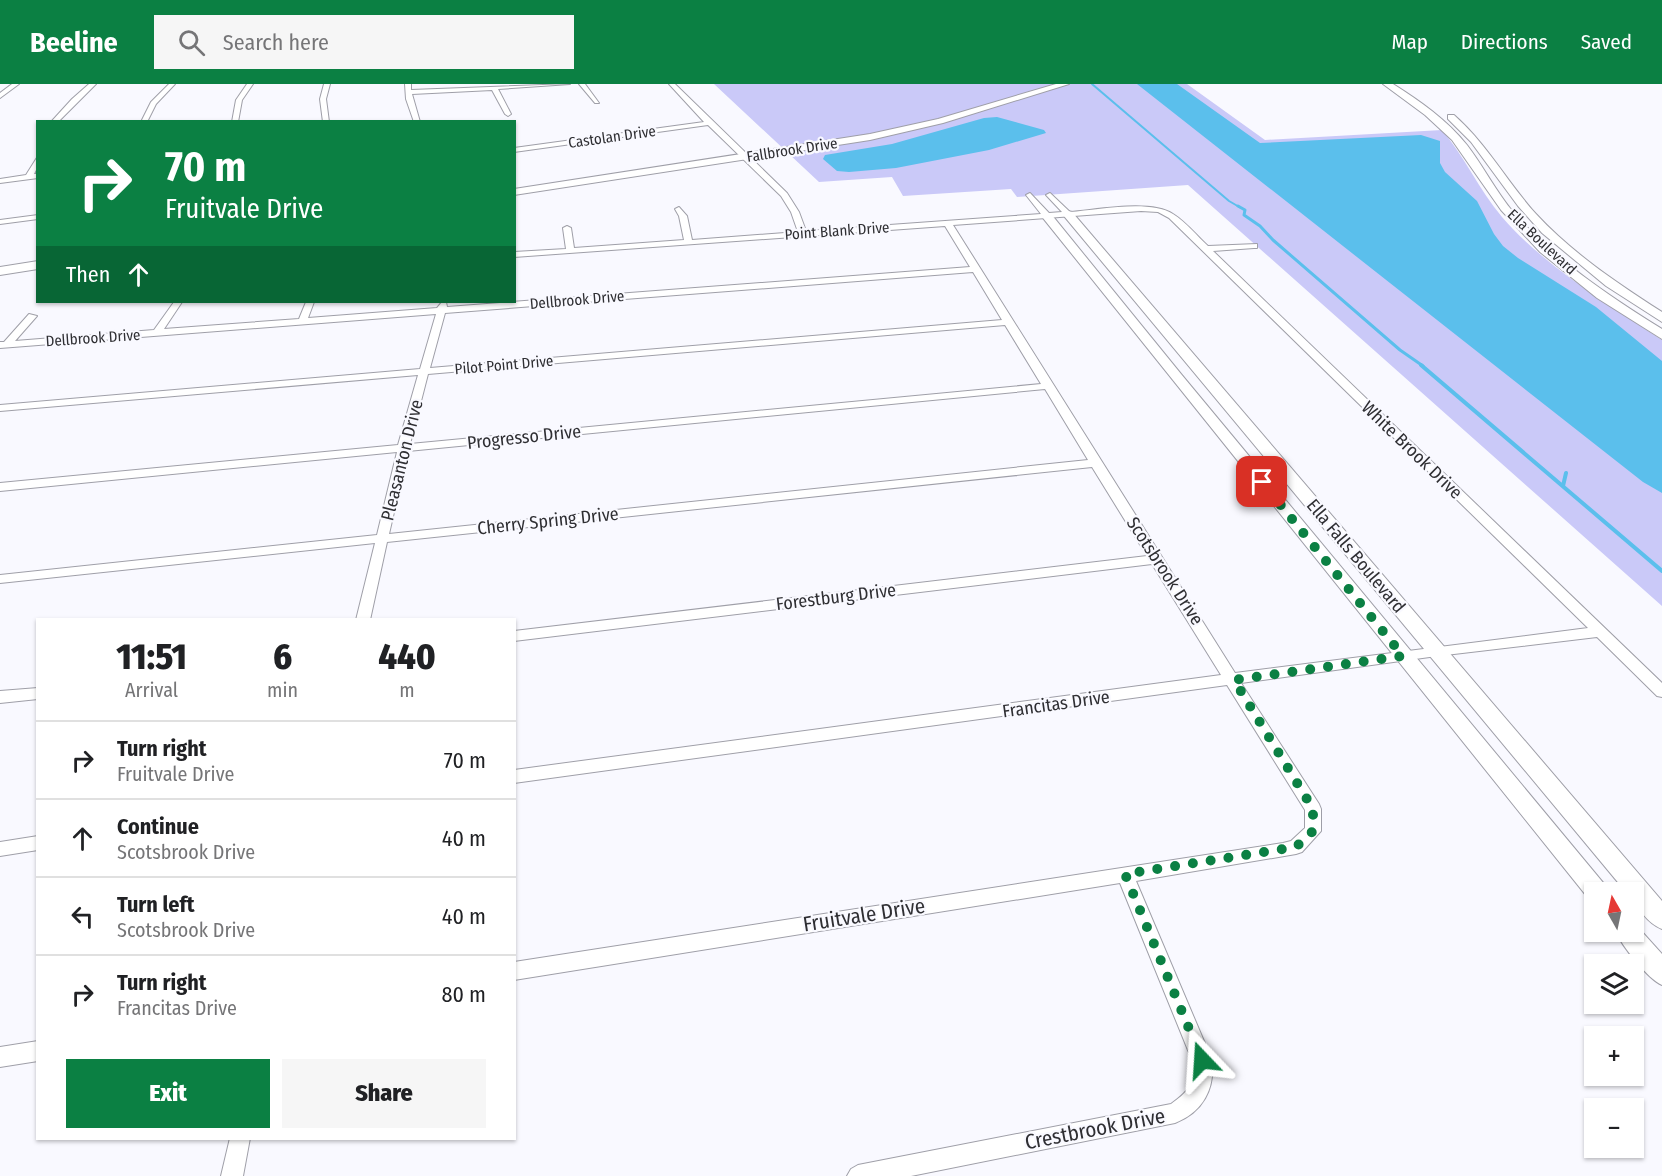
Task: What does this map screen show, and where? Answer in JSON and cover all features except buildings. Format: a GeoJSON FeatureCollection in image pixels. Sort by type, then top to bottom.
{"type":"FeatureCollection","features":[{"type":"Feature","properties":{"kind":"main road","name":"Fallbrook Drive"},"geometry":{"type":"LineString","coordinates":[[740,154],[892,125],[1037,84]]}},
{"type":"Feature","properties":{"kind":"main road","name":"Fallbrook Drive"},"geometry":{"type":"LineString","coordinates":[[516,192],[618,173],[903,130],[1065,84]]}},
{"type":"Feature","properties":{"kind":"main road","name":"Ella Boulevard"},"geometry":{"type":"LineString","coordinates":[[1397,86],[1453,135],[1511,216],[1542,246],[1587,282],[1662,335]]}},
{"type":"Feature","properties":{"kind":"main road","name":"Ella Boulevard"},"geometry":{"type":"LineString","coordinates":[[1397,86],[1446,113],[1472,136],[1534,218],[1564,246],[1609,282],[1662,318]]}},
{"type":"Feature","properties":{"kind":"main road"},"geometry":{"type":"LineString","coordinates":[[892,125],[903,130]]}},
{"type":"Feature","properties":{"kind":"main road"},"geometry":{"type":"LineString","coordinates":[[1453,135],[1472,136]]}},
{"type":"Feature","properties":{"kind":"main road","name":"Fallbrook Drive"},"geometry":{"type":"LineString","coordinates":[[516,184],[618,173]]}},
{"type":"Feature","properties":{"kind":"main road"},"geometry":{"type":"LineString","coordinates":[[0,262],[36,256]]}},
{"type":"Feature","properties":{"kind":"main road"},"geometry":{"type":"LineString","coordinates":[[0,271],[36,265]]}},
{"type":"Feature","properties":{"kind":"main road"},"geometry":{"type":"LineString","coordinates":[[1587,282],[1609,282]]}},
{"type":"Feature","properties":{"kind":"street"},"geometry":{"type":"LineString","coordinates":[[0,96],[16,84]]}},
{"type":"Feature","properties":{"kind":"street"},"geometry":{"type":"LineString","coordinates":[[56,120],[93,84]]}},
{"type":"Feature","properties":{"kind":"street"},"geometry":{"type":"LineString","coordinates":[[145,120],[153,103],[172,84]]}},
{"type":"Feature","properties":{"kind":"street"},"geometry":{"type":"LineString","coordinates":[[236,120],[238,100],[250,84]]}},
{"type":"Feature","properties":{"kind":"street"},"geometry":{"type":"LineString","coordinates":[[326,120],[323,99],[327,84]]}},
{"type":"Feature","properties":{"kind":"street"},"geometry":{"type":"LineString","coordinates":[[408,84],[408,92],[416,120]]}},
{"type":"Feature","properties":{"kind":"street"},"geometry":{"type":"LineString","coordinates":[[408,92],[567,84]]}},
{"type":"Feature","properties":{"kind":"street"},"geometry":{"type":"LineString","coordinates":[[582,84],[597,102]]}},
{"type":"Feature","properties":{"kind":"street"},"geometry":{"type":"LineString","coordinates":[[674,86],[790,203],[803,234]]}},
{"type":"Feature","properties":{"kind":"street"},"geometry":{"type":"LineString","coordinates":[[494,88],[508,114]]}},
{"type":"Feature","properties":{"kind":"street","name":"Castolan Drive"},"geometry":{"type":"LineString","coordinates":[[516,150],[709,123]]}},
{"type":"Feature","properties":{"kind":"street"},"geometry":{"type":"LineString","coordinates":[[0,181],[33,176]]}},
{"type":"Feature","properties":{"kind":"street","name":"Ella Falls Boulevard"},"geometry":{"type":"LineString","coordinates":[[1030,195],[1589,882]]}},
{"type":"Feature","properties":{"kind":"street","name":"Ella Falls Boulevard"},"geometry":{"type":"LineString","coordinates":[[1050,195],[1662,918]]}},
{"type":"Feature","properties":{"kind":"street"},"geometry":{"type":"LineString","coordinates":[[679,209],[683,216],[688,242]]}},
{"type":"Feature","properties":{"kind":"street","name":"Point Blank Drive"},"geometry":{"type":"LineString","coordinates":[[516,255],[1068,214],[1141,209],[1160,210]]}},
{"type":"Feature","properties":{"kind":"street","name":"White Brook Drive"},"geometry":{"type":"LineString","coordinates":[[1160,210],[1172,216],[1662,692]]}},
{"type":"Feature","properties":{"kind":"street"},"geometry":{"type":"LineString","coordinates":[[0,222],[36,217]]}},
{"type":"Feature","properties":{"kind":"street","name":"Scotsbrook Drive"},"geometry":{"type":"LineString","coordinates":[[948,224],[1007,322],[1313,809],[1313,831],[1296,847],[1214,861]]}},
{"type":"Feature","properties":{"kind":"street"},"geometry":{"type":"LineString","coordinates":[[567,228],[570,250]]}},
{"type":"Feature","properties":{"kind":"street"},"geometry":{"type":"LineString","coordinates":[[1205,249],[1254,246]]}},
{"type":"Feature","properties":{"kind":"street","name":"Dellbrook Drive"},"geometry":{"type":"LineString","coordinates":[[516,301],[975,269]]}},
{"type":"Feature","properties":{"kind":"street"},"geometry":{"type":"LineString","coordinates":[[157,333],[177,303]]}},
{"type":"Feature","properties":{"kind":"street"},"geometry":{"type":"LineString","coordinates":[[302,322],[310,303]]}},
{"type":"Feature","properties":{"kind":"street","name":"Dellbrook Drive"},"geometry":{"type":"LineString","coordinates":[[3,345],[302,322],[485,303]]}},
{"type":"Feature","properties":{"kind":"street","name":"Pleasanton Drive"},"geometry":{"type":"LineString","coordinates":[[363,618],[403,448],[442,306]]}},
{"type":"Feature","properties":{"kind":"street"},"geometry":{"type":"LineString","coordinates":[[1124,312],[1147,311]]}},
{"type":"Feature","properties":{"kind":"street"},"geometry":{"type":"LineString","coordinates":[[3,345],[32,316]]}},
{"type":"Feature","properties":{"kind":"street","name":"Pilot Point Drive"},"geometry":{"type":"LineString","coordinates":[[0,408],[1007,322]]}},
{"type":"Feature","properties":{"kind":"street","name":"Progresso Drive"},"geometry":{"type":"LineString","coordinates":[[0,487],[1048,386]]}},
{"type":"Feature","properties":{"kind":"street"},"geometry":{"type":"LineString","coordinates":[[1219,430],[1247,428]]}},
{"type":"Feature","properties":{"kind":"street","name":"Cherry Spring Drive"},"geometry":{"type":"LineString","coordinates":[[0,579],[1095,463]]}},
{"type":"Feature","properties":{"kind":"street","name":"Forestburg Drive"},"geometry":{"type":"LineString","coordinates":[[516,636],[1157,559]]}},
{"type":"Feature","properties":{"kind":"street","name":"Francitas Drive"},"geometry":{"type":"LineString","coordinates":[[516,777],[1437,651],[1599,632]]}},
{"type":"Feature","properties":{"kind":"street"},"geometry":{"type":"LineString","coordinates":[[0,697],[36,693]]}},
{"type":"Feature","properties":{"kind":"street"},"geometry":{"type":"LineString","coordinates":[[0,849],[36,843]]}},
{"type":"Feature","properties":{"kind":"street","name":"Fruitvale Drive"},"geometry":{"type":"LineString","coordinates":[[516,971],[1214,861]]}},
{"type":"Feature","properties":{"kind":"street","name":"Crestbrook Drive"},"geometry":{"type":"LineString","coordinates":[[858,1176],[1175,1113],[1196,1100],[1204,1075],[1199,1050],[1125,874]]}},
{"type":"Feature","properties":{"kind":"street"},"geometry":{"type":"LineString","coordinates":[[1636,942],[1662,973]]}},
{"type":"Feature","properties":{"kind":"street"},"geometry":{"type":"LineString","coordinates":[[0,1057],[36,1051]]}},
{"type":"Feature","properties":{"kind":"street"},"geometry":{"type":"LineString","coordinates":[[232,1176],[240,1140]]}},
{"type":"Feature","properties":{"kind":"shaded area"},"geometry":{"type":"Polygon","coordinates":[[[714,84],[1187,84],[1265,140],[1442,130],[1494,207],[1518,234],[1556,268],[1662,340],[1662,606],[1188,185],[1017,197],[1011,189],[903,196],[892,177],[819,182],[714,84]]]}},
{"type":"Feature","properties":{"kind":"shaded area"},"geometry":{"type":"Polygon","coordinates":[[[1137,84],[1177,84],[1260,143],[1421,135],[1440,141],[1440,163],[1445,172],[1477,201],[1503,246],[1518,258],[1596,307],[1662,361],[1662,493],[1643,482],[1137,84]]]}},
{"type":"Feature","properties":{"kind":"shaded area"},"geometry":{"type":"Polygon","coordinates":[[[997,117],[1044,130],[1046,133],[989,150],[896,168],[837,171],[823,159],[825,155],[892,144],[984,118],[997,117]]]}},
{"type":"Feature","properties":{"kind":"waterway"},"geometry":{"type":"LineString","coordinates":[[1092,84],[1229,201],[1241,208]]}},
{"type":"Feature","properties":{"kind":"waterway"},"geometry":{"type":"LineString","coordinates":[[1238,206],[1245,210],[1244,215],[1260,226],[1273,240],[1400,350],[1423,366]]}},
{"type":"Feature","properties":{"kind":"waterway"},"geometry":{"type":"LineString","coordinates":[[1421,365],[1662,571]]}},
{"type":"Feature","properties":{"kind":"waterway"},"geometry":{"type":"LineString","coordinates":[[1563,486],[1566,473]]}},
{"type":"Feature","properties":{"kind":"route"},"geometry":{"type":"LineString","coordinates":[[1202,1060],[1125,874],[1283,850],[1296,847],[1313,831],[1313,809],[1234,680],[1403,656],[1262,482]]}}]}
